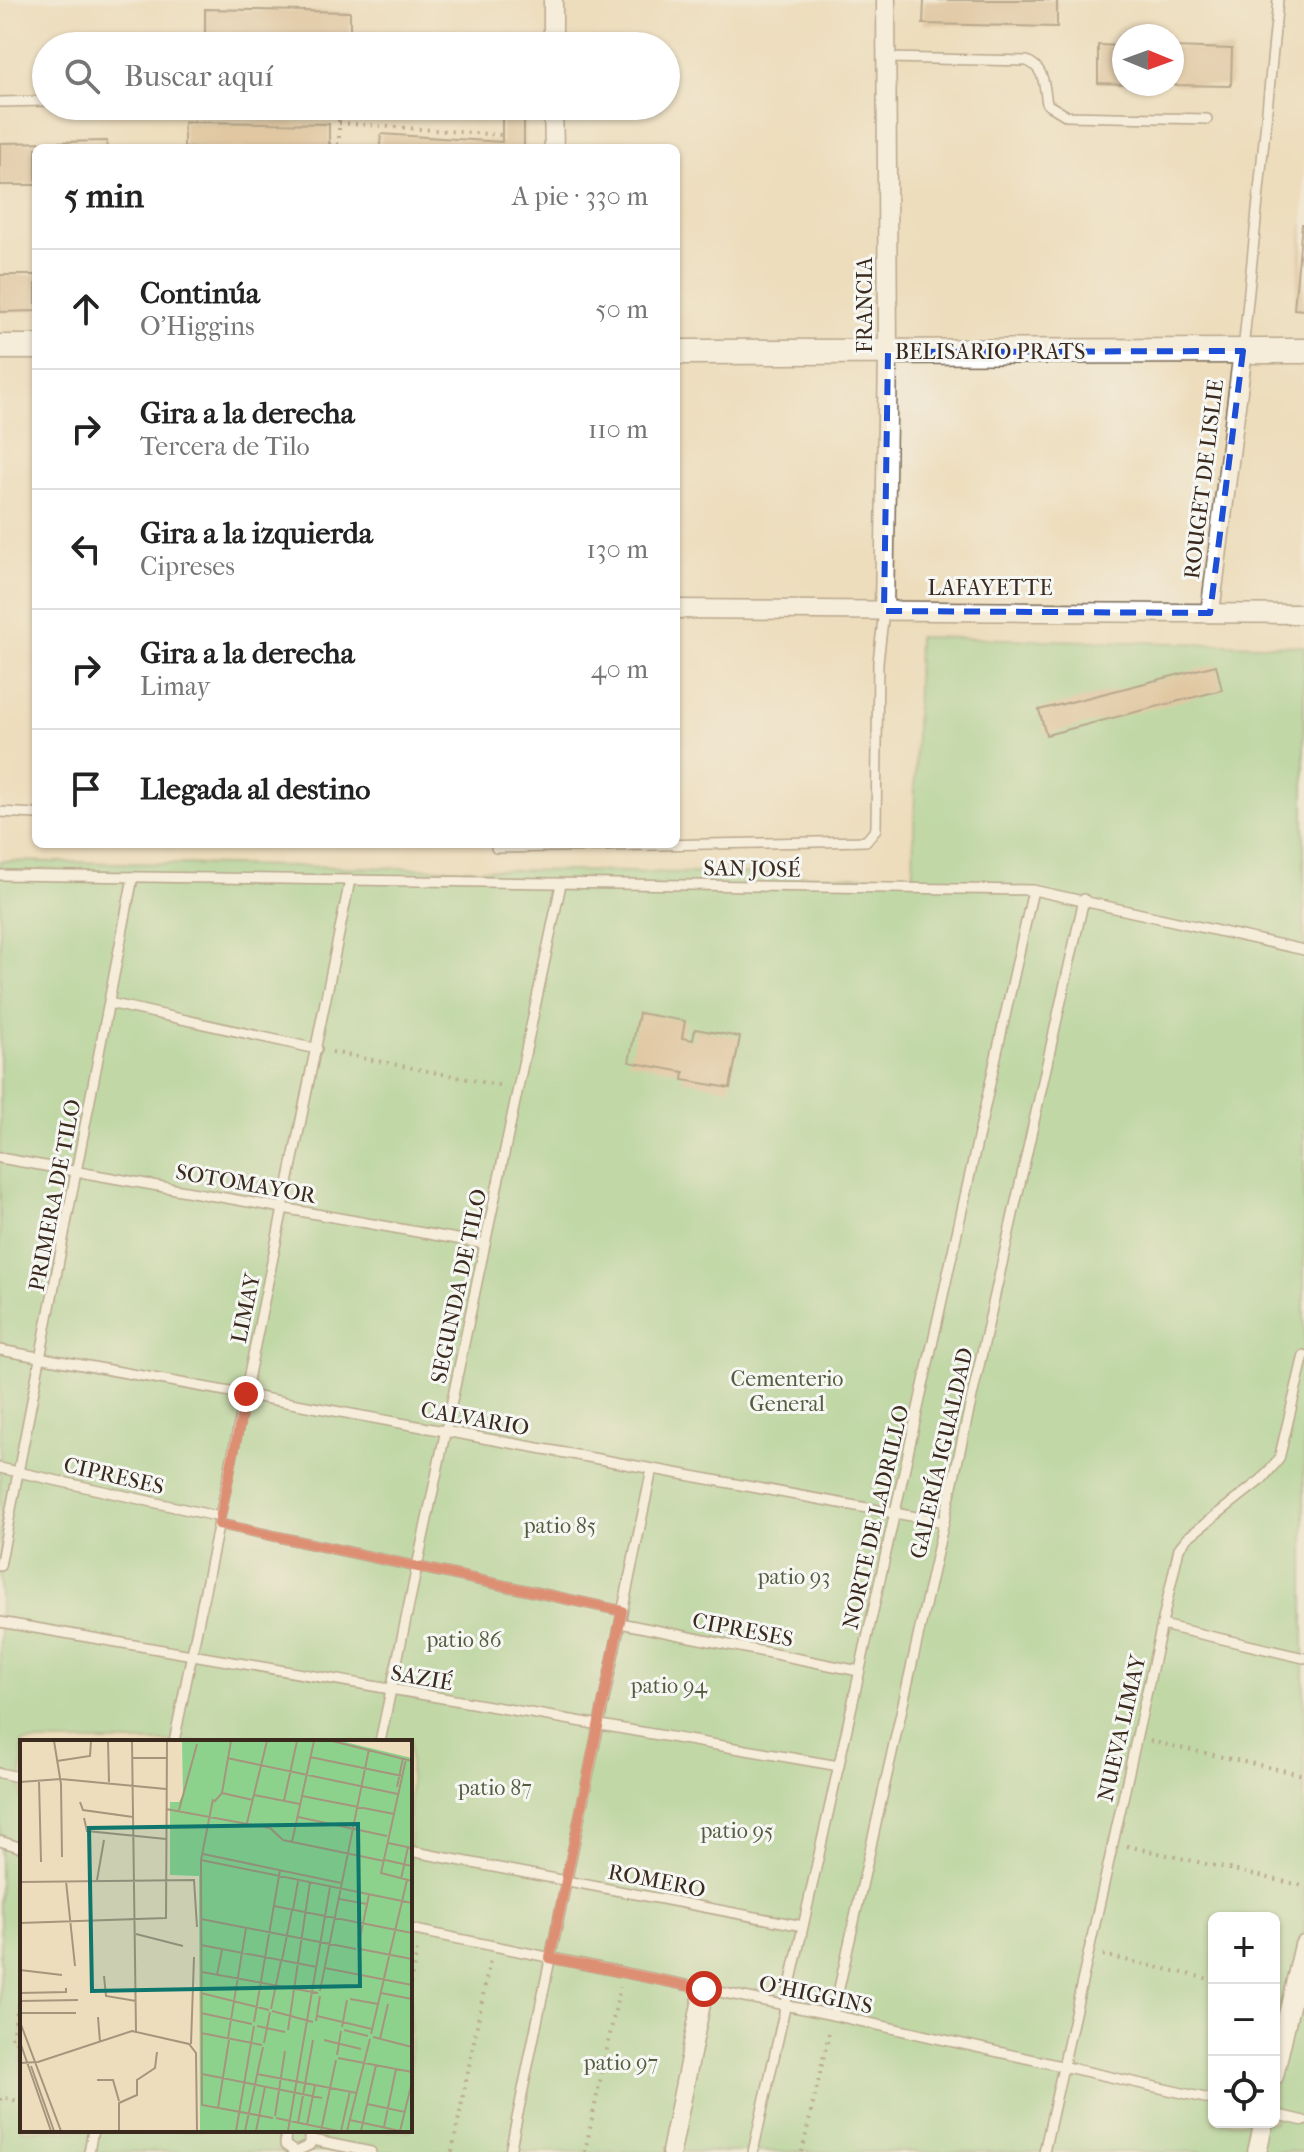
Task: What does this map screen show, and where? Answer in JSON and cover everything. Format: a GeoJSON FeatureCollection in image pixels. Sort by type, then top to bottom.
{"type":"FeatureCollection","features":[{"type":"Feature","properties":{"kind":"street"},"geometry":{"type":"LineString","coordinates":[[553,0],[553,32]]}},
{"type":"Feature","properties":{"kind":"street","name":"FRANCIA"},"geometry":{"type":"LineString","coordinates":[[884,611],[888,352],[886,0]]}},
{"type":"Feature","properties":{"kind":"street"},"geometry":{"type":"LineString","coordinates":[[553,120],[554,144]]}},
{"type":"Feature","properties":{"kind":"street"},"geometry":{"type":"LineString","coordinates":[[0,347],[32,347]]}},
{"type":"Feature","properties":{"kind":"street","name":"ROUGET DE LISLIE"},"geometry":{"type":"LineString","coordinates":[[1210,613],[1243,351]]}},
{"type":"Feature","properties":{"kind":"street","name":"BELISARIO PRATS"},"geometry":{"type":"LineString","coordinates":[[680,352],[1304,351]]}},
{"type":"Feature","properties":{"kind":"street","name":"LAFAYETTE"},"geometry":{"type":"LineString","coordinates":[[680,609],[1304,614]]}},
{"type":"Feature","properties":{"kind":"street"},"geometry":{"type":"LineString","coordinates":[[1279,2056],[1304,1945]]}},
{"type":"Feature","properties":{"kind":"street"},"geometry":{"type":"LineString","coordinates":[[671,2152],[704,1989]]}},
{"type":"Feature","properties":{"kind":"street"},"geometry":{"type":"LineString","coordinates":[[1257,2152],[1263,2128]]}},
{"type":"Feature","properties":{"kind":"lane"},"geometry":{"type":"LineString","coordinates":[[1243,351],[1278,0]]}},
{"type":"Feature","properties":{"kind":"lane"},"geometry":{"type":"LineString","coordinates":[[886,58],[1027,61],[1037,65],[1042,74],[1047,104],[1067,116],[1207,119]]}},
{"type":"Feature","properties":{"kind":"lane"},"geometry":{"type":"LineString","coordinates":[[0,102],[32,101]]}},
{"type":"Feature","properties":{"kind":"lane"},"geometry":{"type":"LineString","coordinates":[[680,845],[866,841],[876,829],[878,662],[884,611]]}},
{"type":"Feature","properties":{"kind":"lane"},"geometry":{"type":"LineString","coordinates":[[0,812],[32,814]]}},
{"type":"Feature","properties":{"kind":"lane","name":"SAN JOSÉ"},"geometry":{"type":"LineString","coordinates":[[0,875],[1033,890],[1304,950]]}},
{"type":"Feature","properties":{"kind":"lane","name":"PRIMERA DE TILO"},"geometry":{"type":"LineString","coordinates":[[0,1566],[133,877]]}},
{"type":"Feature","properties":{"kind":"lane","name":"LIMAY"},"geometry":{"type":"LineString","coordinates":[[174,1740],[350,880]]}},
{"type":"Feature","properties":{"kind":"lane","name":"SEGUNDA DE TILO"},"geometry":{"type":"LineString","coordinates":[[380,1740],[561,884]]}},
{"type":"Feature","properties":{"kind":"lane","name":"NORTE DE LADRILLO"},"geometry":{"type":"LineString","coordinates":[[753,2152],[1033,890]]}},
{"type":"Feature","properties":{"kind":"lane","name":"GALERÍA IGUALDAD"},"geometry":{"type":"LineString","coordinates":[[833,2015],[1084,899]]}},
{"type":"Feature","properties":{"kind":"lane"},"geometry":{"type":"LineString","coordinates":[[109,1003],[317,1049]]}},
{"type":"Feature","properties":{"kind":"lane","name":"SOTOMAYOR"},"geometry":{"type":"LineString","coordinates":[[0,1158],[485,1244]]}},
{"type":"Feature","properties":{"kind":"lane","name":"CALVARIO"},"geometry":{"type":"LineString","coordinates":[[0,1350],[944,1522]]}},
{"type":"Feature","properties":{"kind":"lane","name":"NUEVA LIMAY"},"geometry":{"type":"LineString","coordinates":[[1044,2152],[1179,1548],[1187,1538],[1262,1479],[1279,1459],[1304,1355]]}},
{"type":"Feature","properties":{"kind":"lane","name":"CIPRESES"},"geometry":{"type":"LineString","coordinates":[[0,1468],[417,1567],[622,1611]]}},
{"type":"Feature","properties":{"kind":"lane"},"geometry":{"type":"LineString","coordinates":[[510,2152],[652,1469]]}},
{"type":"Feature","properties":{"kind":"lane","name":"SAZIÉ"},"geometry":{"type":"LineString","coordinates":[[0,1622],[839,1766]]}},
{"type":"Feature","properties":{"kind":"lane","name":"CIPRESES"},"geometry":{"type":"LineString","coordinates":[[620,1623],[859,1671]]}},
{"type":"Feature","properties":{"kind":"lane"},"geometry":{"type":"LineString","coordinates":[[1162,1625],[1304,1658]]}},
{"type":"Feature","properties":{"kind":"lane"},"geometry":{"type":"LineString","coordinates":[[0,1773],[20,1778]]}},
{"type":"Feature","properties":{"kind":"lane"},"geometry":{"type":"LineString","coordinates":[[0,1841],[20,1847]]}},
{"type":"Feature","properties":{"kind":"lane","name":"ROMERO"},"geometry":{"type":"LineString","coordinates":[[412,1851],[803,1926]]}},
{"type":"Feature","properties":{"kind":"lane","name":"O'HIGGINS"},"geometry":{"type":"LineString","coordinates":[[412,1930],[833,2015],[1208,2099]]}},
{"type":"Feature","properties":{"kind":"lane"},"geometry":{"type":"LineString","coordinates":[[1280,2115],[1304,2121]]}},
{"type":"Feature","properties":{"kind":"lane"},"geometry":{"type":"LineString","coordinates":[[89,2152],[93,2132]]}},
{"type":"Feature","properties":{"kind":"lane"},"geometry":{"type":"LineString","coordinates":[[285,2132],[285,2145],[295,2152],[306,2149],[311,2135],[371,2152]]}},
{"type":"Feature","properties":{"kind":"path"},"geometry":{"type":"LineString","coordinates":[[339,144],[339,123],[501,135]]}},
{"type":"Feature","properties":{"kind":"path"},"geometry":{"type":"LineString","coordinates":[[317,1049],[518,1088]]}},
{"type":"Feature","properties":{"kind":"path"},"geometry":{"type":"LineString","coordinates":[[1137,1738],[1304,1775]]}},
{"type":"Feature","properties":{"kind":"path"},"geometry":{"type":"LineString","coordinates":[[1113,1843],[1304,1886]]}},
{"type":"Feature","properties":{"kind":"path"},"geometry":{"type":"LineString","coordinates":[[412,1975],[421,1932]]}},
{"type":"Feature","properties":{"kind":"path"},"geometry":{"type":"LineString","coordinates":[[452,2152],[493,1946]]}},
{"type":"Feature","properties":{"kind":"path"},"geometry":{"type":"LineString","coordinates":[[1089,1952],[1208,1979]]}},
{"type":"Feature","properties":{"kind":"path"},"geometry":{"type":"LineString","coordinates":[[585,2152],[623,1972]]}},
{"type":"Feature","properties":{"kind":"path"},"geometry":{"type":"LineString","coordinates":[[20,1998],[11,2040],[20,2042]]}},
{"type":"Feature","properties":{"kind":"path"},"geometry":{"type":"LineString","coordinates":[[802,2152],[833,2015]]}},
{"type":"Feature","properties":{"kind":"path"},"geometry":{"type":"LineString","coordinates":[[0,2100],[1,2097],[20,2102]]}},
{"type":"Feature","properties":{"kind":"highlighted area"},"geometry":{"type":"Polygon","coordinates":[[[1243,351],[1210,613],[884,611],[888,352],[1243,351]]]}},
{"type":"Feature","properties":{"kind":"green space","name":"Cementerio General"},"geometry":{"type":"Polygon","coordinates":[[[918,637],[1304,646],[1304,2152],[0,2152],[0,861],[913,877],[918,637]]]}},
{"type":"Feature","properties":{"kind":"building"},"geometry":{"type":"Polygon","coordinates":[[[924,0],[1057,0],[1057,27],[923,24],[924,0]]]}},
{"type":"Feature","properties":{"kind":"building"},"geometry":{"type":"Polygon","coordinates":[[[205,9],[350,12],[350,32],[205,32],[205,9]]]}},
{"type":"Feature","properties":{"kind":"building"},"geometry":{"type":"Polygon","coordinates":[[[1098,45],[1112,46],[1112,84],[1098,83],[1098,45]]]}},
{"type":"Feature","properties":{"kind":"building"},"geometry":{"type":"Polygon","coordinates":[[[1184,47],[1232,49],[1231,86],[1184,85],[1184,47]]]}},
{"type":"Feature","properties":{"kind":"building"},"geometry":{"type":"Polygon","coordinates":[[[502,120],[524,120],[524,144],[380,144],[381,134],[502,142],[502,120]]]}},
{"type":"Feature","properties":{"kind":"building"},"geometry":{"type":"Polygon","coordinates":[[[184,122],[329,124],[329,144],[184,144],[184,122]]]}},
{"type":"Feature","properties":{"kind":"building"},"geometry":{"type":"Polygon","coordinates":[[[107,141],[107,144],[32,144],[32,185],[0,185],[0,143],[107,141]]]}},
{"type":"Feature","properties":{"kind":"building"},"geometry":{"type":"Polygon","coordinates":[[[1304,224],[1304,310],[1294,309],[1304,224]]]}},
{"type":"Feature","properties":{"kind":"building"},"geometry":{"type":"Polygon","coordinates":[[[0,275],[32,275],[32,311],[0,312],[0,275]]]}},
{"type":"Feature","properties":{"kind":"building"},"geometry":{"type":"Polygon","coordinates":[[[1216,665],[1222,690],[1046,735],[1039,710],[1216,665]]]}},
{"type":"Feature","properties":{"kind":"building"},"geometry":{"type":"Polygon","coordinates":[[[639,1013],[685,1021],[682,1038],[693,1040],[695,1029],[740,1037],[730,1088],[683,1080],[684,1072],[629,1062],[639,1013]]]}},
{"type":"Feature","properties":{"kind":"route"},"geometry":{"type":"LineString","coordinates":[[246,1394],[219,1524],[622,1611],[550,1958],[704,1989]]}},
{"type":"Feature","properties":{"kind":"park label","name":"patio 85"},"geometry":{"type":"Point","coordinates":[560,1525]}},
{"type":"Feature","properties":{"kind":"park label","name":"patio 93"},"geometry":{"type":"Point","coordinates":[794,1576]}},
{"type":"Feature","properties":{"kind":"park label","name":"patio 86"},"geometry":{"type":"Point","coordinates":[464,1639]}},
{"type":"Feature","properties":{"kind":"park label","name":"patio 94"},"geometry":{"type":"Point","coordinates":[669,1685]}},
{"type":"Feature","properties":{"kind":"park label","name":"patio 87"},"geometry":{"type":"Point","coordinates":[495,1787]}},
{"type":"Feature","properties":{"kind":"park label","name":"patio 95"},"geometry":{"type":"Point","coordinates":[737,1830]}},
{"type":"Feature","properties":{"kind":"park label","name":"patio 97"},"geometry":{"type":"Point","coordinates":[621,2062]}}]}
